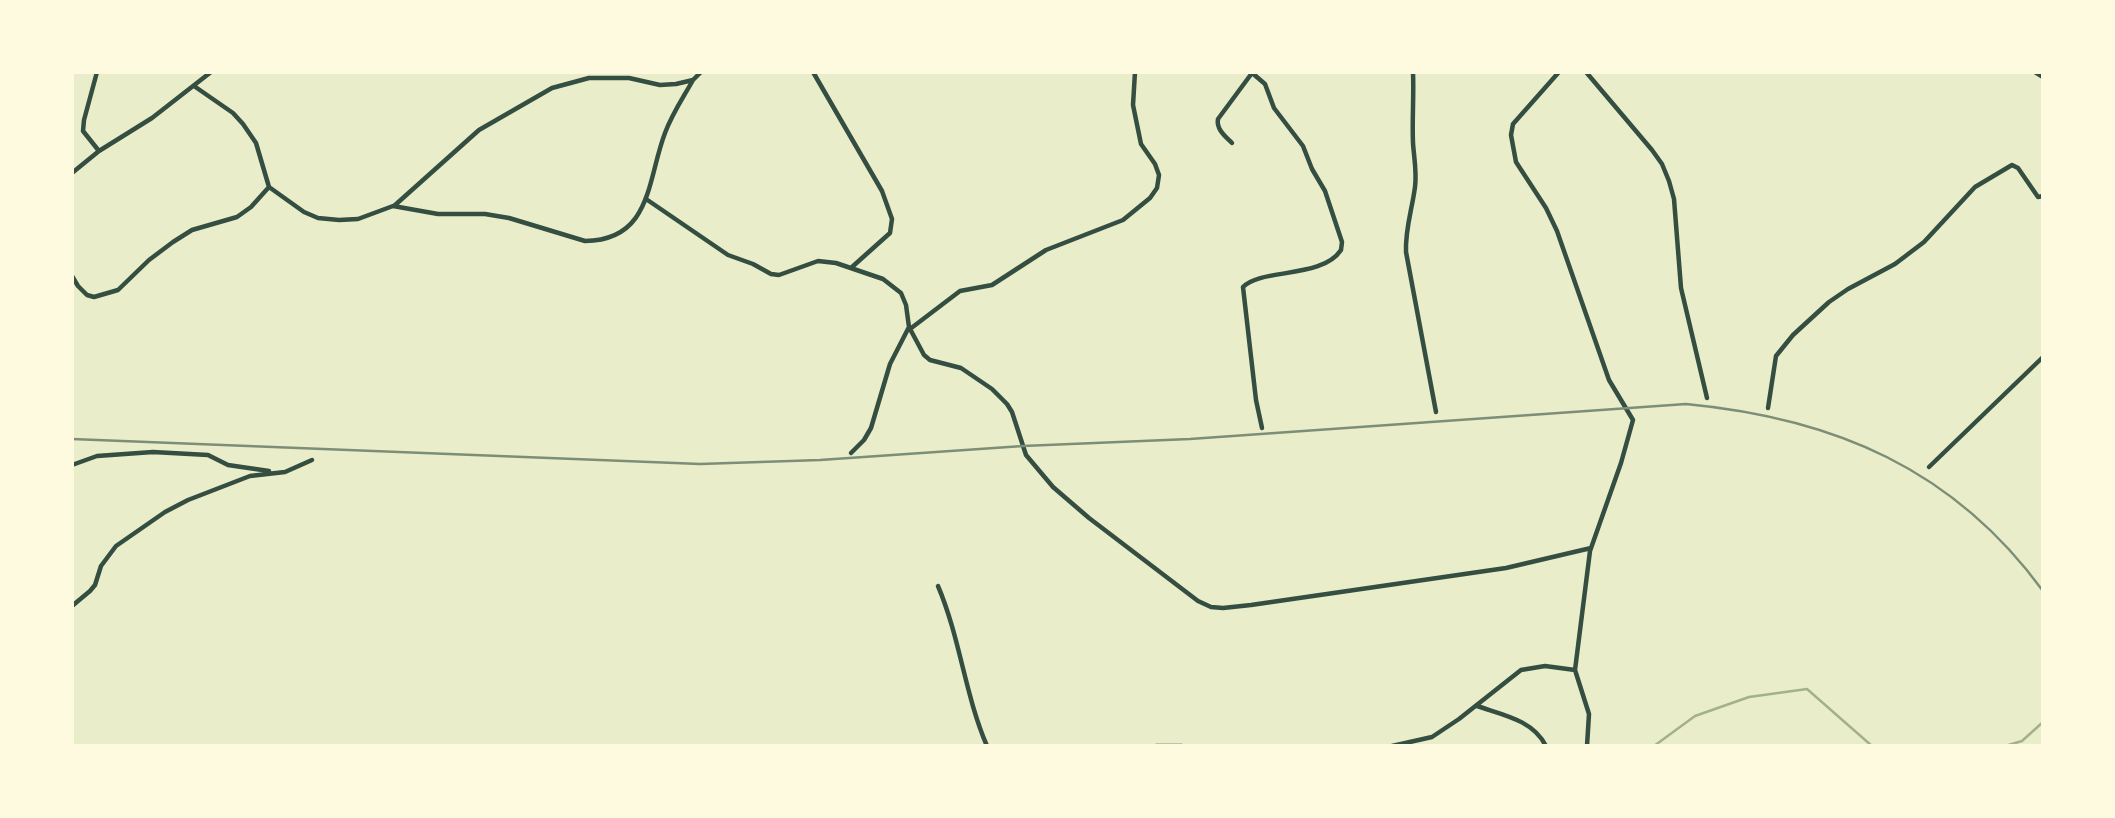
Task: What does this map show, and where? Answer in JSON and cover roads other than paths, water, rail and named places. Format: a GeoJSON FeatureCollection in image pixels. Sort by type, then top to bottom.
{"type":"FeatureCollection","features":[{"type":"Feature","properties":{"kind":"street"},"geometry":{"type":"LineString","coordinates":[[97,72],[83,131],[99,151]]}},
{"type":"Feature","properties":{"kind":"street"},"geometry":{"type":"LineString","coordinates":[[72,173],[99,151],[152,118],[211,72]]}},
{"type":"Feature","properties":{"kind":"street"},"geometry":{"type":"LineString","coordinates":[[393,206],[438,214],[485,214],[509,218],[585,240],[610,236],[634,223],[646,199],[664,134],[693,80],[701,72]]}},
{"type":"Feature","properties":{"kind":"street"},"geometry":{"type":"LineString","coordinates":[[813,72],[882,191],[892,219],[890,233],[852,267]]}},
{"type":"Feature","properties":{"kind":"street"},"geometry":{"type":"LineString","coordinates":[[851,453],[871,428],[881,386],[909,328],[960,291],[992,285],[1046,250],[1124,220],[1150,198],[1157,188],[1158,175],[1155,164],[1144,150],[1139,136],[1132,95],[1137,76],[1135,72]]}},
{"type":"Feature","properties":{"kind":"street"},"geometry":{"type":"LineString","coordinates":[[1413,72],[1416,172],[1406,235],[1406,252],[1436,412]]}},
{"type":"Feature","properties":{"kind":"street"},"geometry":{"type":"LineString","coordinates":[[1559,72],[1513,124],[1511,135],[1516,162],[1546,208],[1557,232],[1609,380],[1633,420],[1591,548],[1575,670],[1589,714],[1587,746]]}},
{"type":"Feature","properties":{"kind":"street"},"geometry":{"type":"LineString","coordinates":[[1586,72],[1652,150],[1669,181],[1674,199],[1681,288],[1707,398]]}},
{"type":"Feature","properties":{"kind":"street"},"geometry":{"type":"LineString","coordinates":[[2035,72],[2043,77]]}},
{"type":"Feature","properties":{"kind":"street"},"geometry":{"type":"LineString","coordinates":[[1232,143],[1220,131],[1218,119],[1251,73],[1265,84],[1274,108],[1303,146],[1325,191],[1342,242],[1341,250],[1330,261],[1293,273],[1252,280],[1244,286],[1256,400],[1262,428]]}},
{"type":"Feature","properties":{"kind":"street"},"geometry":{"type":"LineString","coordinates":[[194,86],[233,113],[243,124],[256,143],[269,187],[304,212],[318,218],[339,220],[358,219],[393,206],[479,130],[552,88],[589,78],[629,78],[660,85],[693,80]]}},
{"type":"Feature","properties":{"kind":"street"},"geometry":{"type":"LineString","coordinates":[[1768,408],[1776,356],[1783,345],[1829,302],[1895,264],[1924,242],[1975,187],[2012,165],[2018,168],[2038,197],[2043,196]]}},
{"type":"Feature","properties":{"kind":"street"},"geometry":{"type":"LineString","coordinates":[[72,276],[87,295],[94,297],[118,290],[149,260],[173,242],[192,230],[237,216],[269,187]]}},
{"type":"Feature","properties":{"kind":"street"},"geometry":{"type":"LineString","coordinates":[[646,199],[728,255],[771,274],[779,275],[818,261],[852,267],[883,279],[901,293],[906,304],[909,328],[924,355],[930,360],[961,368],[992,389],[1007,404],[1026,455],[1058,492],[1198,601],[1211,607],[1251,605],[1373,589],[1506,568],[1591,548]]}},
{"type":"Feature","properties":{"kind":"street"},"geometry":{"type":"LineString","coordinates":[[1929,467],[2043,357]]}},
{"type":"Feature","properties":{"kind":"street"},"geometry":{"type":"LineString","coordinates":[[72,465],[97,456],[153,452],[208,455],[228,465],[246,469],[285,472]]}},
{"type":"Feature","properties":{"kind":"street"},"geometry":{"type":"LineString","coordinates":[[72,606],[90,591],[101,566],[116,546],[165,512],[250,476],[285,472],[312,460]]}},
{"type":"Feature","properties":{"kind":"street"},"geometry":{"type":"LineString","coordinates":[[938,586],[947,608],[970,698],[987,746]]}},
{"type":"Feature","properties":{"kind":"street"},"geometry":{"type":"LineString","coordinates":[[1392,746],[1432,737],[1521,670],[1545,666],[1575,670]]}},
{"type":"Feature","properties":{"kind":"street"},"geometry":{"type":"LineString","coordinates":[[1476,706],[1514,718],[1531,727],[1542,737],[1546,746]]}},
{"type":"Feature","properties":{"kind":"street"},"geometry":{"type":"LineString","coordinates":[[1156,746],[1182,746]]}},
{"type":"Feature","properties":{"kind":"waterway"},"geometry":{"type":"LineString","coordinates":[[1654,746],[1695,716],[1749,697],[1807,689],[1872,746]]}},
{"type":"Feature","properties":{"kind":"waterway"},"geometry":{"type":"LineString","coordinates":[[2005,746],[2022,741],[2043,722]]}},
{"type":"Feature","properties":{"kind":"railway"},"geometry":{"type":"LineString","coordinates":[[72,439],[700,464],[820,460],[1023,446],[1190,439],[1686,404],[1740,411],[1792,422],[1841,437],[1887,457],[1930,482],[1970,512],[2008,549],[2043,591]]}}]}
